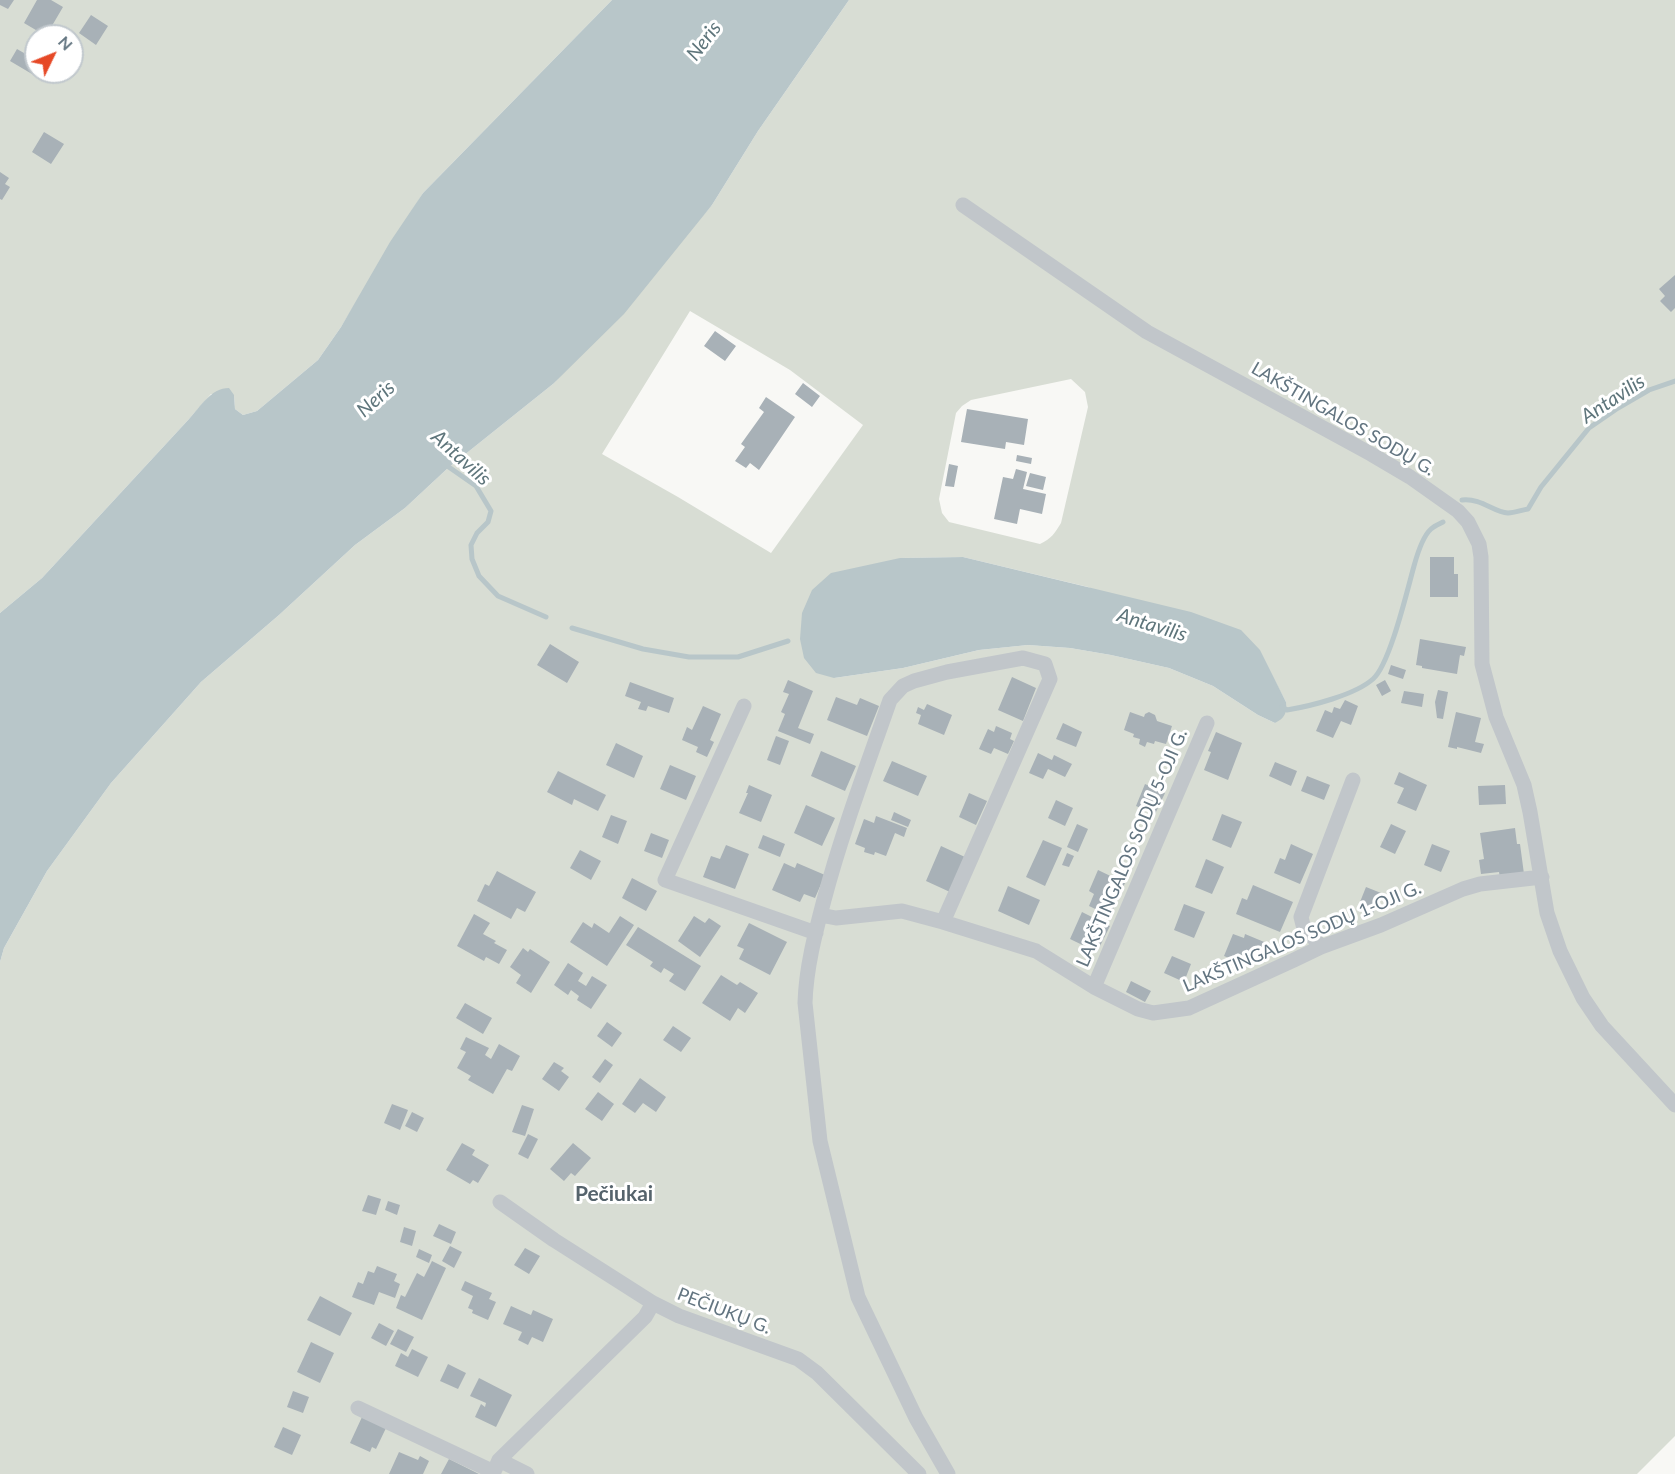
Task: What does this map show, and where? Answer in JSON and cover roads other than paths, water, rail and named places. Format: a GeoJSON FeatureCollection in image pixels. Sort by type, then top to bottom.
{"type":"FeatureCollection","features":[{"type":"Feature","properties":{"kind":"street","name":"LAKŠTINGALOS SODŲ G."},"geometry":{"type":"LineString","coordinates":[[963,205],[1148,332],[1410,477],[1458,511],[1467,522],[1479,544],[1481,557],[1482,664],[1496,717],[1524,785],[1547,913],[1560,951],[1583,998],[1602,1026],[1675,1105]]}},
{"type":"Feature","properties":{"kind":"street"},"geometry":{"type":"LineString","coordinates":[[944,922],[1050,680],[1045,664],[1023,658],[947,672],[914,681],[895,693],[890,700],[836,854],[806,980],[805,1003],[820,1141],[858,1297],[916,1418],[948,1474]]}},
{"type":"Feature","properties":{"kind":"street"},"geometry":{"type":"LineString","coordinates":[[744,706],[665,880],[816,933]]}},
{"type":"Feature","properties":{"kind":"street","name":"LAKŠTINGALOS SODŲ 5-OJI G."},"geometry":{"type":"LineString","coordinates":[[1094,987],[1207,723]]}},
{"type":"Feature","properties":{"kind":"street"},"geometry":{"type":"LineString","coordinates":[[1321,946],[1303,925],[1301,917],[1353,780]]}},
{"type":"Feature","properties":{"kind":"street","name":"LAKŠTINGALOS SODŲ 1-OJI G."},"geometry":{"type":"LineString","coordinates":[[820,915],[836,918],[902,911],[944,922],[1036,951],[1094,987],[1138,1009],[1153,1013],[1189,1008],[1321,946],[1381,925],[1463,889],[1480,884],[1542,877]]}},
{"type":"Feature","properties":{"kind":"street","name":"PEČIUKŲ G."},"geometry":{"type":"LineString","coordinates":[[500,1202],[554,1240],[653,1303],[679,1316],[798,1359],[818,1373],[919,1474]]}},
{"type":"Feature","properties":{"kind":"street"},"geometry":{"type":"LineString","coordinates":[[495,1469],[645,1317],[653,1303]]}},
{"type":"Feature","properties":{"kind":"street"},"geometry":{"type":"LineString","coordinates":[[358,1408],[495,1469],[528,1474]]}},
{"type":"Feature","properties":{"kind":"water","name":"Neris"},"geometry":{"type":"Polygon","coordinates":[[[612,0],[849,0],[758,131],[712,205],[624,314],[553,384],[448,468],[405,508],[355,545],[201,682],[111,783],[47,871],[4,948],[0,962],[0,613],[42,578],[212,394],[229,388],[234,395],[235,409],[243,415],[257,411],[318,360],[341,327],[390,242],[423,193],[612,0]]]}},
{"type":"Feature","properties":{"kind":"water"},"geometry":{"type":"Polygon","coordinates":[[[963,557],[1191,612],[1241,630],[1260,650],[1286,702],[1285,715],[1275,723],[1258,715],[1213,686],[1169,668],[1070,648],[1028,645],[979,650],[903,668],[834,678],[816,673],[804,658],[800,639],[802,613],[812,590],[831,573],[900,558],[963,557]]]}},
{"type":"Feature","properties":{"kind":"waterway","name":"Antavilis"},"geometry":{"type":"LineString","coordinates":[[1462,500],[1476,501],[1508,513],[1528,509],[1541,487],[1589,428],[1649,390],[1675,381]]}},
{"type":"Feature","properties":{"kind":"waterway","name":"Antavilis"},"geometry":{"type":"LineString","coordinates":[[443,463],[476,486],[491,511],[488,522],[477,533],[471,545],[472,559],[479,576],[498,596],[546,617]]}},
{"type":"Feature","properties":{"kind":"waterway","name":"Antavilis"},"geometry":{"type":"LineString","coordinates":[[1282,707],[1287,710],[1332,699],[1355,690],[1373,679],[1386,659],[1392,643],[1422,541],[1431,529],[1443,522]]}},
{"type":"Feature","properties":{"kind":"waterway","name":"Antavilis"},"geometry":{"type":"LineString","coordinates":[[572,628],[643,649],[689,657],[738,657],[788,641]]}},
{"type":"Feature","properties":{"kind":"district","name":"Pečiukai"},"geometry":{"type":"Point","coordinates":[614,1194]}}]}
